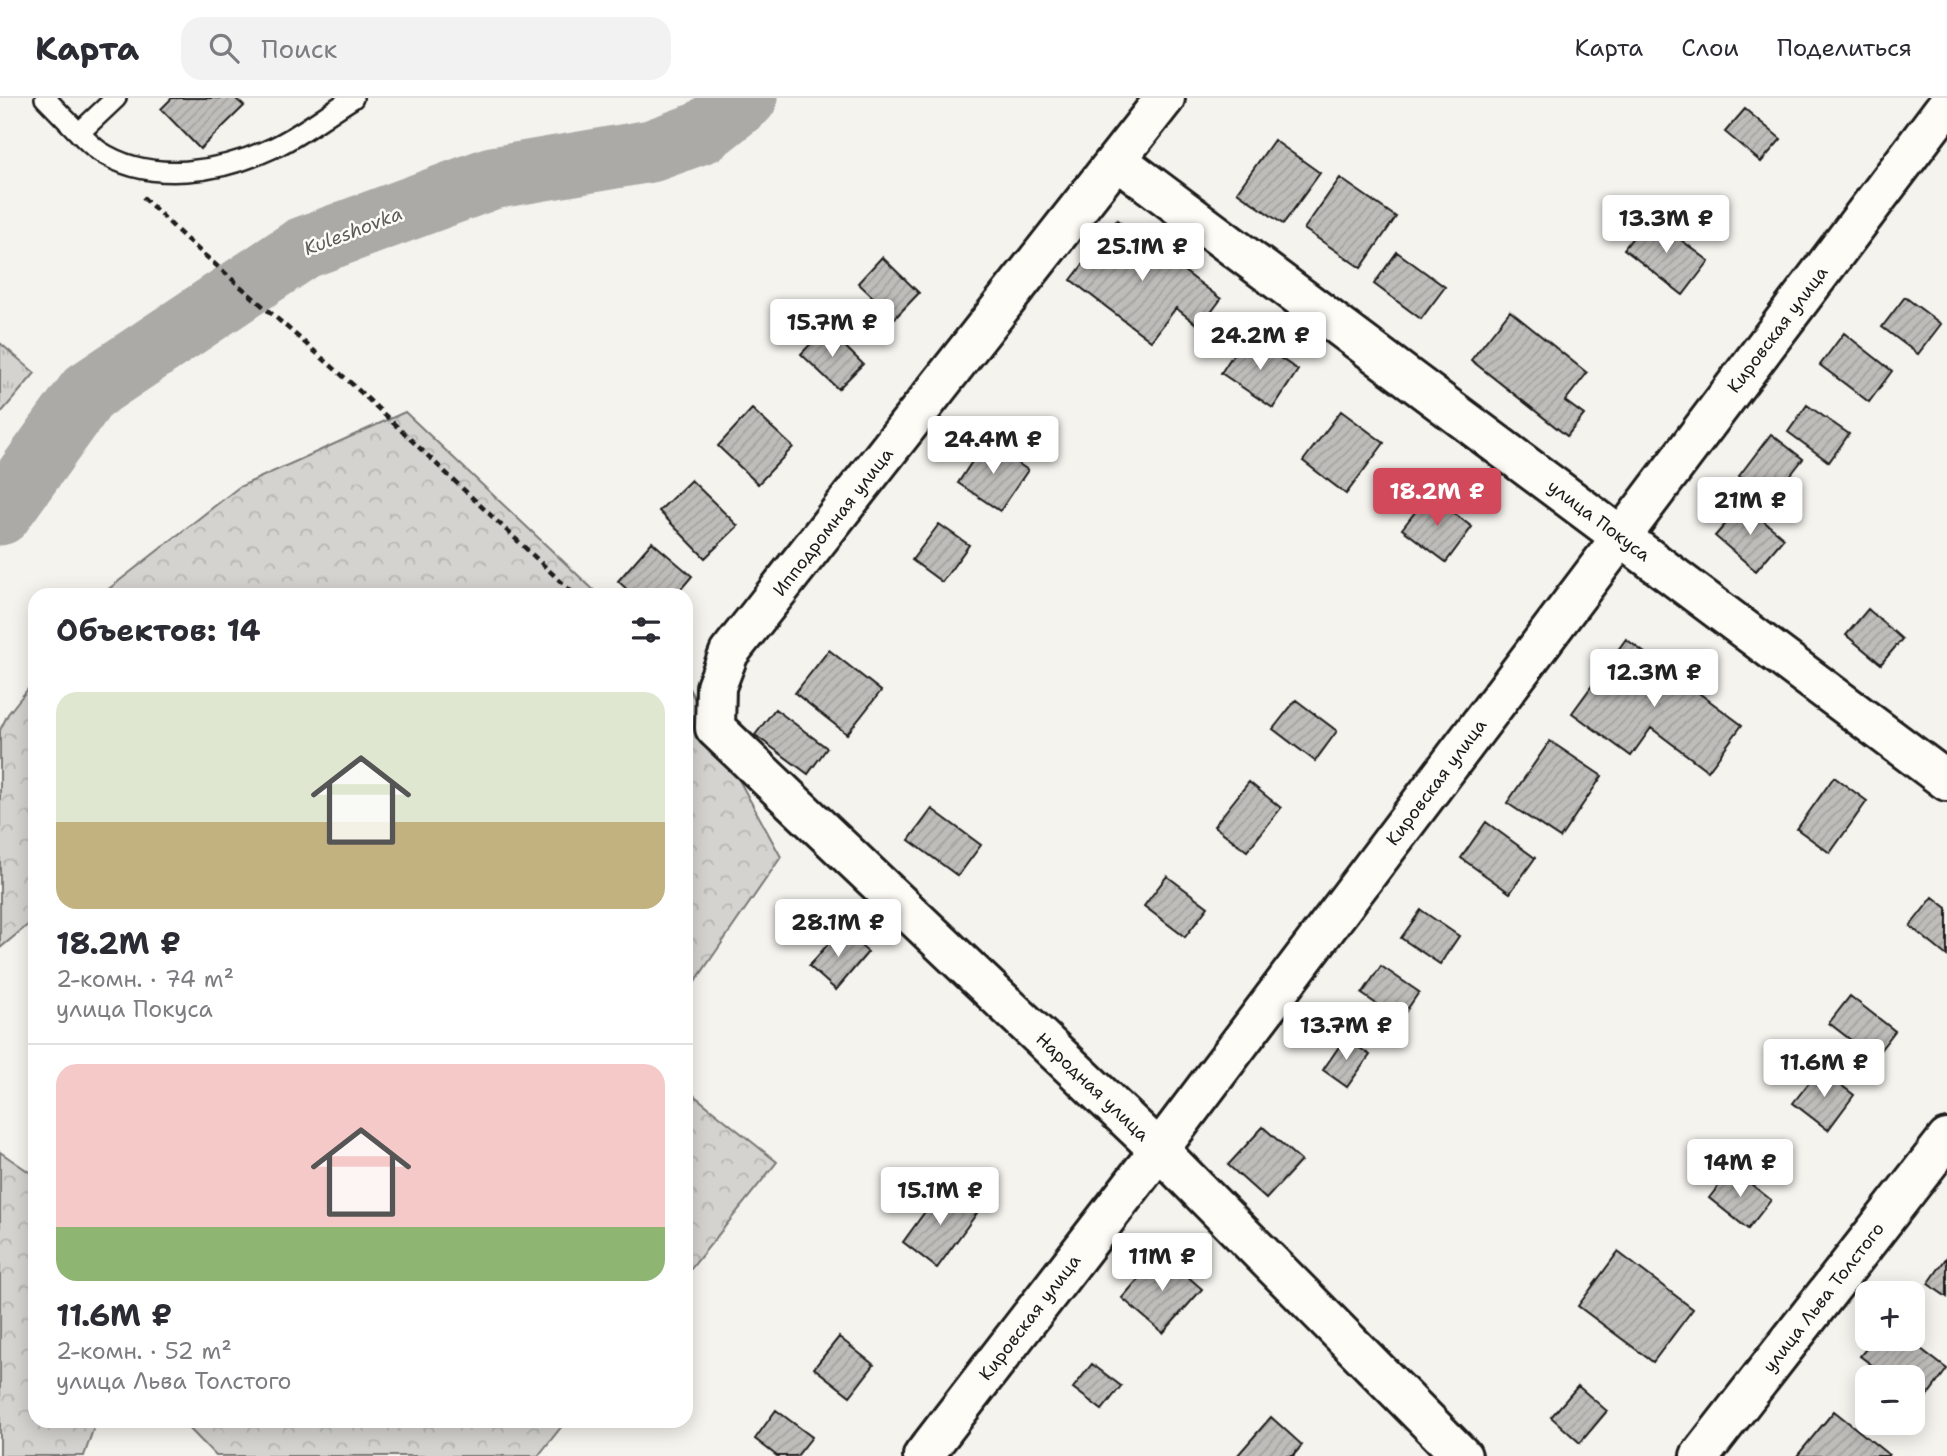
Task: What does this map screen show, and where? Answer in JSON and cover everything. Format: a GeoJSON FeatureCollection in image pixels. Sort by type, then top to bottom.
{"type":"FeatureCollection","features":[{"type":"Feature","properties":{"kind":"street","name":"Ипподромная улица"},"geometry":{"type":"LineString","coordinates":[[715,728],[716,687],[729,653],[1165,98]]}},
{"type":"Feature","properties":{"kind":"street","name":"Кировская улица"},"geometry":{"type":"LineString","coordinates":[[923,1456],[1159,1150],[1947,105]]}},
{"type":"Feature","properties":{"kind":"street","name":"улица Покуса"},"geometry":{"type":"LineString","coordinates":[[1117,160],[1947,781]]}},
{"type":"Feature","properties":{"kind":"street","name":"Народная улица"},"geometry":{"type":"LineString","coordinates":[[715,728],[1159,1150],[1462,1456]]}},
{"type":"Feature","properties":{"kind":"street","name":"улица Льва Толстого"},"geometry":{"type":"LineString","coordinates":[[1700,1456],[1947,1139]]}},
{"type":"Feature","properties":{"kind":"lane"},"geometry":{"type":"LineString","coordinates":[[45,98],[99,151],[124,163],[157,171],[188,172],[233,164],[276,147],[353,98]]}},
{"type":"Feature","properties":{"kind":"lane"},"geometry":{"type":"LineString","coordinates":[[79,133],[116,98]]}},
{"type":"Feature","properties":{"kind":"path"},"geometry":{"type":"LineString","coordinates":[[185,238],[352,384],[568,588]]}},
{"type":"Feature","properties":{"kind":"green space"},"geometry":{"type":"Polygon","coordinates":[[[0,343],[35,373],[0,414],[0,343]]]}},
{"type":"Feature","properties":{"kind":"green space"},"geometry":{"type":"Polygon","coordinates":[[[405,412],[592,588],[110,588],[239,487],[405,412]]]}},
{"type":"Feature","properties":{"kind":"green space"},"geometry":{"type":"Polygon","coordinates":[[[28,689],[28,925],[0,948],[0,730],[8,714],[28,689]]]}},
{"type":"Feature","properties":{"kind":"green space"},"geometry":{"type":"Polygon","coordinates":[[[693,696],[781,857],[693,985],[693,696]]]}},
{"type":"Feature","properties":{"kind":"green space"},"geometry":{"type":"Polygon","coordinates":[[[693,1095],[777,1162],[693,1266],[693,1095]]]}},
{"type":"Feature","properties":{"kind":"green space"},"geometry":{"type":"Polygon","coordinates":[[[0,1152],[28,1171],[28,1428],[94,1428],[84,1456],[0,1456],[0,1152]]]}},
{"type":"Feature","properties":{"kind":"green space"},"geometry":{"type":"Polygon","coordinates":[[[189,1428],[560,1428],[538,1456],[216,1456],[189,1428]]]}},
{"type":"Feature","properties":{"kind":"building"},"geometry":{"type":"Polygon","coordinates":[[[172,98],[235,98],[244,106],[200,149],[161,109],[172,98]]]}},
{"type":"Feature","properties":{"kind":"building"},"geometry":{"type":"Polygon","coordinates":[[[1745,109],[1781,139],[1761,162],[1725,132],[1745,109]]]}},
{"type":"Feature","properties":{"kind":"building"},"geometry":{"type":"Polygon","coordinates":[[[1274,140],[1320,173],[1283,224],[1237,192],[1274,140]]]}},
{"type":"Feature","properties":{"kind":"building"},"geometry":{"type":"Polygon","coordinates":[[[1340,178],[1396,217],[1361,268],[1304,229],[1340,178]]]}},
{"type":"Feature","properties":{"kind":"building"},"geometry":{"type":"Polygon","coordinates":[[[1649,216],[1709,261],[1683,295],[1624,249],[1649,216]]]}},
{"type":"Feature","properties":{"kind":"building"},"geometry":{"type":"Polygon","coordinates":[[[1117,220],[1221,299],[1200,327],[1176,308],[1151,341],[1071,280],[1117,220]]]}},
{"type":"Feature","properties":{"kind":"building"},"geometry":{"type":"Polygon","coordinates":[[[1397,252],[1445,287],[1421,319],[1374,284],[1397,252]]]}},
{"type":"Feature","properties":{"kind":"building"},"geometry":{"type":"Polygon","coordinates":[[[882,257],[919,293],[895,318],[858,283],[882,257]]]}},
{"type":"Feature","properties":{"kind":"building"},"geometry":{"type":"Polygon","coordinates":[[[1905,297],[1941,324],[1918,354],[1882,327],[1905,297]]]}},
{"type":"Feature","properties":{"kind":"building"},"geometry":{"type":"Polygon","coordinates":[[[1510,311],[1587,373],[1565,401],[1584,415],[1567,436],[1471,360],[1510,311]]]}},
{"type":"Feature","properties":{"kind":"building"},"geometry":{"type":"Polygon","coordinates":[[[826,328],[863,364],[838,389],[801,354],[826,328]]]}},
{"type":"Feature","properties":{"kind":"building"},"geometry":{"type":"Polygon","coordinates":[[[1844,333],[1892,371],[1869,402],[1820,365],[1844,333]]]}},
{"type":"Feature","properties":{"kind":"building"},"geometry":{"type":"Polygon","coordinates":[[[1246,335],[1298,370],[1273,408],[1221,373],[1246,335]]]}},
{"type":"Feature","properties":{"kind":"building"},"geometry":{"type":"Polygon","coordinates":[[[1807,405],[1849,434],[1829,462],[1788,432],[1807,405]]]}},
{"type":"Feature","properties":{"kind":"building"},"geometry":{"type":"Polygon","coordinates":[[[752,409],[793,447],[758,484],[718,446],[752,409]]]}},
{"type":"Feature","properties":{"kind":"building"},"geometry":{"type":"Polygon","coordinates":[[[1341,411],[1384,443],[1346,494],[1303,461],[1341,411]]]}},
{"type":"Feature","properties":{"kind":"building"},"geometry":{"type":"Polygon","coordinates":[[[1771,434],[1803,459],[1770,501],[1739,476],[1771,434]]]}},
{"type":"Feature","properties":{"kind":"building"},"geometry":{"type":"Polygon","coordinates":[[[985,442],[1028,470],[1000,511],[958,483],[985,442]]]}},
{"type":"Feature","properties":{"kind":"building"},"geometry":{"type":"Polygon","coordinates":[[[691,480],[738,526],[705,558],[659,511],[691,480]]]}},
{"type":"Feature","properties":{"kind":"building"},"geometry":{"type":"Polygon","coordinates":[[[1429,494],[1472,527],[1446,562],[1402,529],[1429,494]]]}},
{"type":"Feature","properties":{"kind":"building"},"geometry":{"type":"Polygon","coordinates":[[[1743,504],[1784,538],[1756,571],[1715,536],[1743,504]]]}},
{"type":"Feature","properties":{"kind":"building"},"geometry":{"type":"Polygon","coordinates":[[[939,524],[969,545],[942,582],[912,560],[939,524]]]}},
{"type":"Feature","properties":{"kind":"building"},"geometry":{"type":"Polygon","coordinates":[[[652,542],[692,576],[682,588],[626,588],[618,581],[652,542]]]}},
{"type":"Feature","properties":{"kind":"building"},"geometry":{"type":"Polygon","coordinates":[[[1868,609],[1902,639],[1881,664],[1846,635],[1868,609]]]}},
{"type":"Feature","properties":{"kind":"building"},"geometry":{"type":"Polygon","coordinates":[[[1626,639],[1742,725],[1708,771],[1651,728],[1631,756],[1572,713],[1626,639]]]}},
{"type":"Feature","properties":{"kind":"building"},"geometry":{"type":"Polygon","coordinates":[[[829,650],[881,691],[847,734],[795,693],[829,650]]]}},
{"type":"Feature","properties":{"kind":"building"},"geometry":{"type":"Polygon","coordinates":[[[1296,700],[1337,731],[1315,761],[1273,729],[1296,700]]]}},
{"type":"Feature","properties":{"kind":"building"},"geometry":{"type":"Polygon","coordinates":[[[775,709],[827,748],[808,774],[755,735],[775,709]]]}},
{"type":"Feature","properties":{"kind":"building"},"geometry":{"type":"Polygon","coordinates":[[[1550,741],[1602,776],[1560,838],[1507,803],[1550,741]]]}},
{"type":"Feature","properties":{"kind":"building"},"geometry":{"type":"Polygon","coordinates":[[[1834,777],[1867,801],[1830,853],[1797,829],[1834,777]]]}},
{"type":"Feature","properties":{"kind":"building"},"geometry":{"type":"Polygon","coordinates":[[[1249,782],[1281,808],[1247,851],[1214,826],[1249,782]]]}},
{"type":"Feature","properties":{"kind":"building"},"geometry":{"type":"Polygon","coordinates":[[[932,809],[981,845],[958,876],[909,840],[932,809]]]}},
{"type":"Feature","properties":{"kind":"building"},"geometry":{"type":"Polygon","coordinates":[[[1486,822],[1535,858],[1510,893],[1461,858],[1486,822]]]}},
{"type":"Feature","properties":{"kind":"building"},"geometry":{"type":"Polygon","coordinates":[[[1167,876],[1208,907],[1185,937],[1144,906],[1167,876]]]}},
{"type":"Feature","properties":{"kind":"building"},"geometry":{"type":"Polygon","coordinates":[[[1933,897],[1947,908],[1947,956],[1910,926],[1933,897]]]}},
{"type":"Feature","properties":{"kind":"building"},"geometry":{"type":"Polygon","coordinates":[[[1421,910],[1459,936],[1440,964],[1401,938],[1421,910]]]}},
{"type":"Feature","properties":{"kind":"building"},"geometry":{"type":"Polygon","coordinates":[[[841,929],[868,952],[836,990],[809,966],[841,929]]]}},
{"type":"Feature","properties":{"kind":"building"},"geometry":{"type":"Polygon","coordinates":[[[1381,966],[1419,992],[1400,1020],[1362,994],[1381,966]]]}},
{"type":"Feature","properties":{"kind":"building"},"geometry":{"type":"Polygon","coordinates":[[[1850,996],[1895,1031],[1874,1058],[1829,1023],[1850,996]]]}},
{"type":"Feature","properties":{"kind":"building"},"geometry":{"type":"Polygon","coordinates":[[[1345,1038],[1370,1055],[1347,1087],[1323,1070],[1345,1038]]]}},
{"type":"Feature","properties":{"kind":"building"},"geometry":{"type":"Polygon","coordinates":[[[1820,1069],[1854,1095],[1828,1130],[1793,1103],[1820,1069]]]}},
{"type":"Feature","properties":{"kind":"building"},"geometry":{"type":"Polygon","coordinates":[[[1263,1127],[1301,1161],[1266,1199],[1228,1165],[1263,1127]]]}},
{"type":"Feature","properties":{"kind":"building"},"geometry":{"type":"Polygon","coordinates":[[[1732,1169],[1771,1200],[1748,1229],[1709,1198],[1732,1169]]]}},
{"type":"Feature","properties":{"kind":"building"},"geometry":{"type":"Polygon","coordinates":[[[943,1187],[977,1213],[937,1268],[903,1242],[943,1187]]]}},
{"type":"Feature","properties":{"kind":"building"},"geometry":{"type":"Polygon","coordinates":[[[1618,1252],[1693,1309],[1653,1362],[1578,1306],[1618,1252]]]}},
{"type":"Feature","properties":{"kind":"building"},"geometry":{"type":"Polygon","coordinates":[[[1161,1253],[1202,1289],[1163,1333],[1122,1298],[1161,1253]]]}},
{"type":"Feature","properties":{"kind":"building"},"geometry":{"type":"Polygon","coordinates":[[[1947,1257],[1947,1297],[1928,1284],[1947,1257]]]}},
{"type":"Feature","properties":{"kind":"building"},"geometry":{"type":"Polygon","coordinates":[[[839,1337],[874,1365],[850,1396],[814,1368],[839,1337]]]}},
{"type":"Feature","properties":{"kind":"building"},"geometry":{"type":"Polygon","coordinates":[[[1864,1351],[1924,1351],[1947,1369],[1925,1399],[1925,1365],[1872,1365],[1860,1356],[1864,1351]]]}},
{"type":"Feature","properties":{"kind":"building"},"geometry":{"type":"Polygon","coordinates":[[[1092,1364],[1121,1386],[1102,1410],[1073,1388],[1092,1364]]]}},
{"type":"Feature","properties":{"kind":"building"},"geometry":{"type":"Polygon","coordinates":[[[1578,1386],[1607,1411],[1580,1443],[1551,1417],[1578,1386]]]}},
{"type":"Feature","properties":{"kind":"building"},"geometry":{"type":"Polygon","coordinates":[[[776,1410],[812,1437],[797,1456],[777,1456],[755,1439],[776,1410]]]}},
{"type":"Feature","properties":{"kind":"building"},"geometry":{"type":"Polygon","coordinates":[[[1834,1411],[1855,1428],[1855,1435],[1864,1435],[1889,1455],[1888,1456],[1797,1456],[1834,1411]]]}},
{"type":"Feature","properties":{"kind":"building"},"geometry":{"type":"Polygon","coordinates":[[[1271,1417],[1302,1445],[1293,1456],[1237,1456],[1271,1417]]]}},
{"type":"Feature","properties":{"kind":"waterway","name":"Kuleshovka"},"geometry":{"type":"LineString","coordinates":[[0,514],[88,392],[303,248],[492,178],[651,151],[703,132],[746,98]]}}]}
